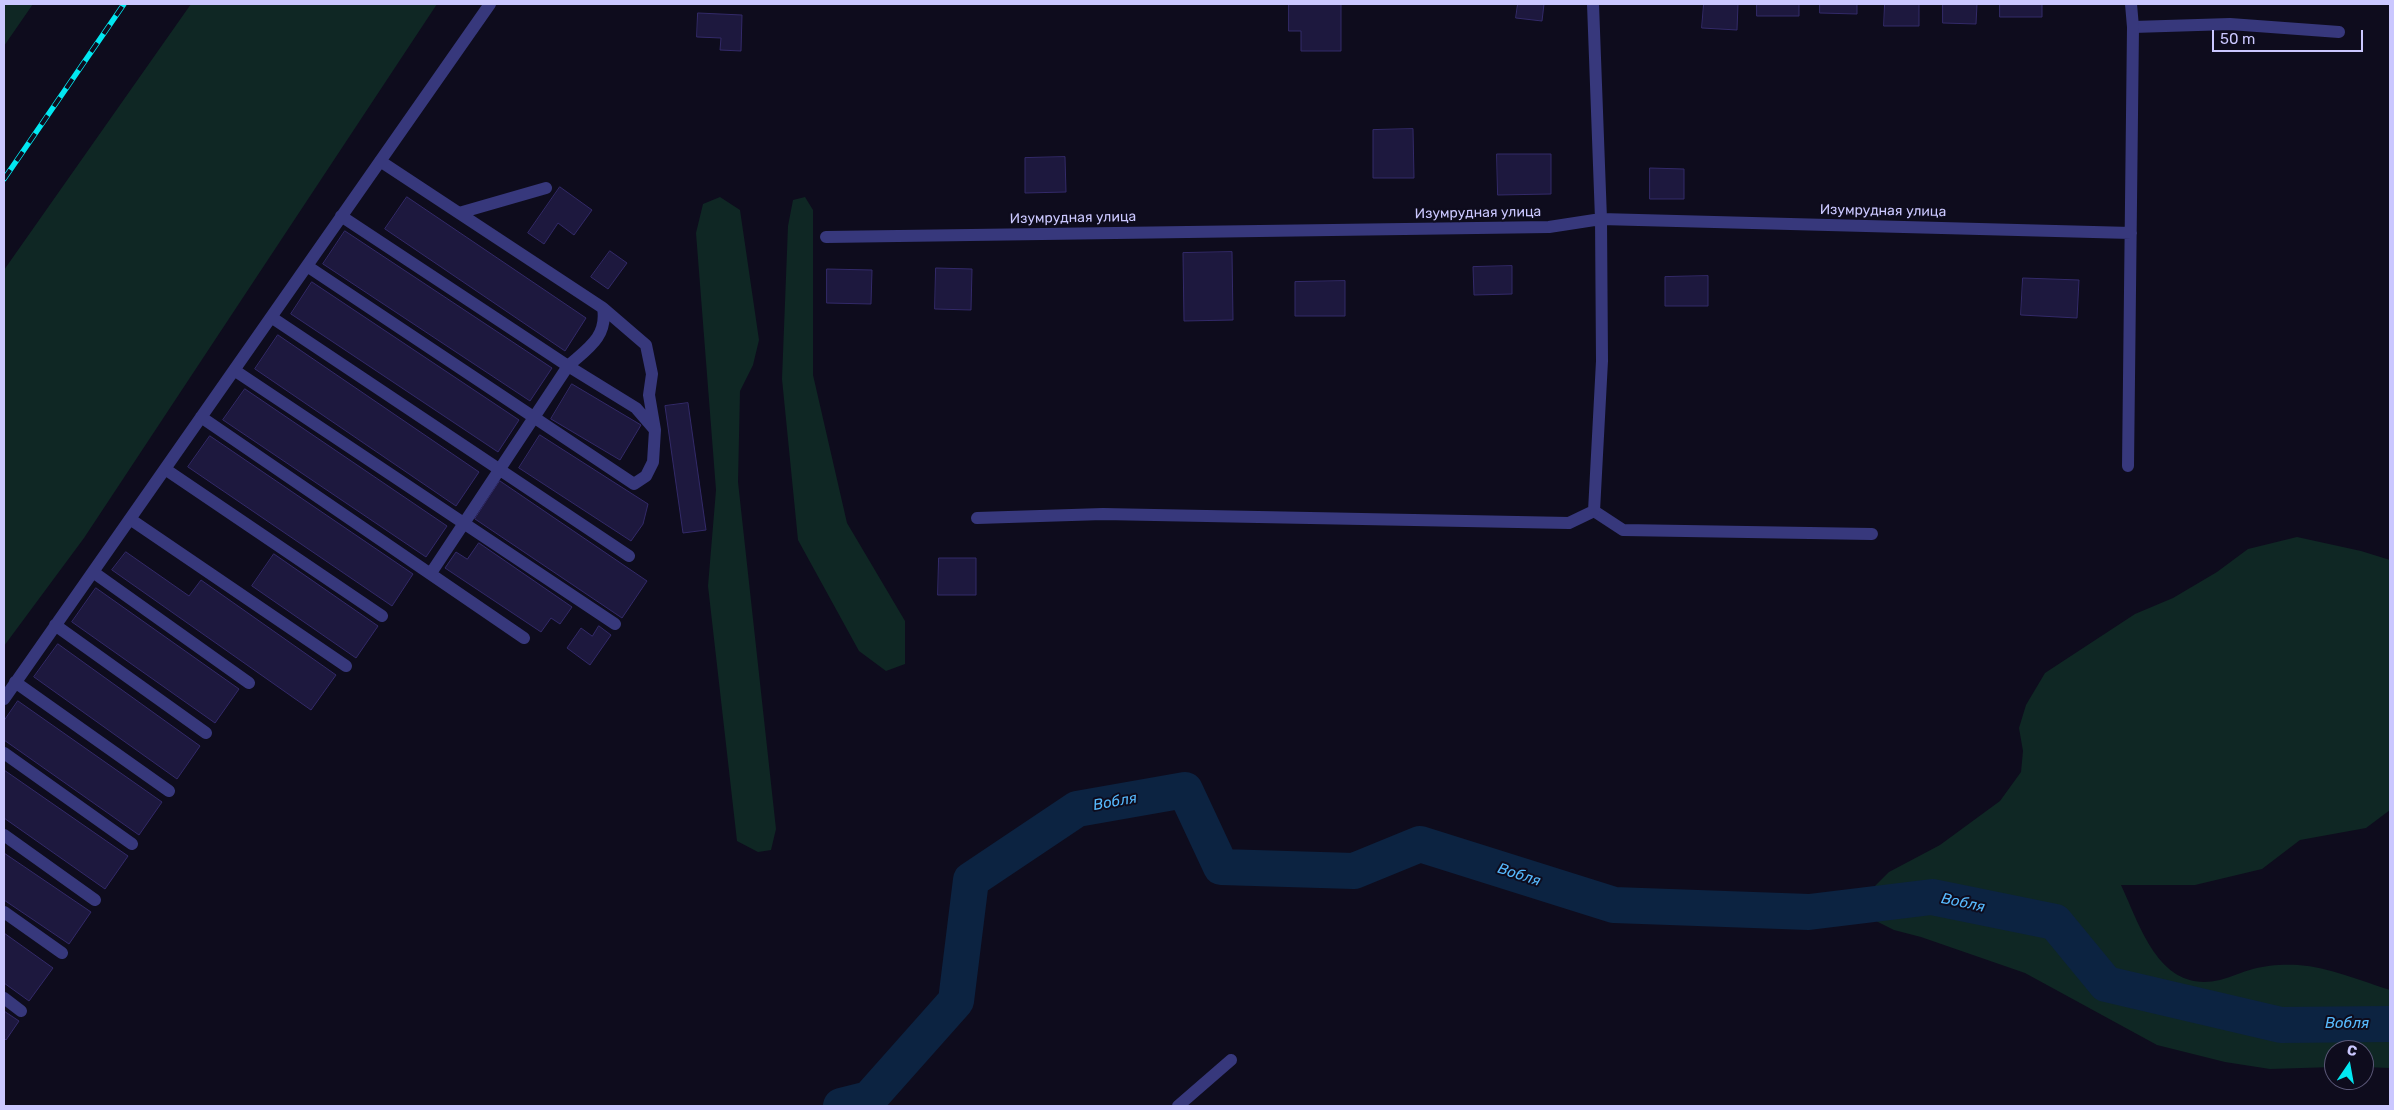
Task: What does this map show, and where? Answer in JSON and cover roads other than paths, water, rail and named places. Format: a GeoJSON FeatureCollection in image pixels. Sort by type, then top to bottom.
{"type":"FeatureCollection","features":[{"type":"Feature","properties":{"kind":"street"},"geometry":{"type":"LineString","coordinates":[[4,699],[490,4]]}},
{"type":"Feature","properties":{"kind":"street"},"geometry":{"type":"LineString","coordinates":[[1592,4],[1601,220],[1602,361],[1594,511]]}},
{"type":"Feature","properties":{"kind":"street"},"geometry":{"type":"LineString","coordinates":[[2128,466],[2133,27],[2131,4]]}},
{"type":"Feature","properties":{"kind":"street"},"geometry":{"type":"LineString","coordinates":[[2133,27],[2230,24],[2340,32]]}},
{"type":"Feature","properties":{"kind":"street"},"geometry":{"type":"LineString","coordinates":[[307,266],[634,484],[646,476],[653,462],[655,430],[648,394],[652,374],[646,345],[603,308],[380,161]]}},
{"type":"Feature","properties":{"kind":"street"},"geometry":{"type":"LineString","coordinates":[[460,213],[546,188]]}},
{"type":"Feature","properties":{"kind":"street"},"geometry":{"type":"LineString","coordinates":[[341,216],[568,366],[636,408],[655,430]]}},
{"type":"Feature","properties":{"kind":"street","name":"Изумрудная улица"},"geometry":{"type":"LineString","coordinates":[[826,237],[1549,227],[1601,220],[2131,233]]}},
{"type":"Feature","properties":{"kind":"street"},"geometry":{"type":"LineString","coordinates":[[431,574],[568,366],[594,344],[603,331],[603,308]]}},
{"type":"Feature","properties":{"kind":"street"},"geometry":{"type":"LineString","coordinates":[[271,317],[629,556]]}},
{"type":"Feature","properties":{"kind":"street"},"geometry":{"type":"LineString","coordinates":[[234,370],[615,624]]}},
{"type":"Feature","properties":{"kind":"street"},"geometry":{"type":"LineString","coordinates":[[201,418],[524,638]]}},
{"type":"Feature","properties":{"kind":"street"},"geometry":{"type":"LineString","coordinates":[[165,469],[382,616]]}},
{"type":"Feature","properties":{"kind":"street"},"geometry":{"type":"LineString","coordinates":[[976,518],[1103,514],[1569,523],[1594,511]]}},
{"type":"Feature","properties":{"kind":"street"},"geometry":{"type":"LineString","coordinates":[[1594,511],[1623,530],[1872,534]]}},
{"type":"Feature","properties":{"kind":"street"},"geometry":{"type":"LineString","coordinates":[[130,519],[346,666]]}},
{"type":"Feature","properties":{"kind":"street"},"geometry":{"type":"LineString","coordinates":[[94,572],[249,683]]}},
{"type":"Feature","properties":{"kind":"street"},"geometry":{"type":"LineString","coordinates":[[56,625],[206,734]]}},
{"type":"Feature","properties":{"kind":"street"},"geometry":{"type":"LineString","coordinates":[[16,682],[169,791]]}},
{"type":"Feature","properties":{"kind":"street"},"geometry":{"type":"LineString","coordinates":[[4,753],[132,844]]}},
{"type":"Feature","properties":{"kind":"street"},"geometry":{"type":"LineString","coordinates":[[4,835],[95,900]]}},
{"type":"Feature","properties":{"kind":"street"},"geometry":{"type":"LineString","coordinates":[[4,912],[62,953]]}},
{"type":"Feature","properties":{"kind":"street"},"geometry":{"type":"LineString","coordinates":[[4,998],[21,1011]]}},
{"type":"Feature","properties":{"kind":"street"},"geometry":{"type":"LineString","coordinates":[[1178,1106],[1231,1060]]}},
{"type":"Feature","properties":{"kind":"waterway","name":"Вобля"},"geometry":{"type":"LineString","coordinates":[[841,1106],[869,1099],[956,1001],[971,880],[1077,809],[1185,790],[1221,867],[1354,871],[1420,844],[1614,905],[1809,912],[1932,897],[2055,922],[2106,984],[2281,1025],[2390,1024]]}},
{"type":"Feature","properties":{"kind":"railway"},"geometry":{"type":"LineString","coordinates":[[4,179],[124,4]]}}]}
